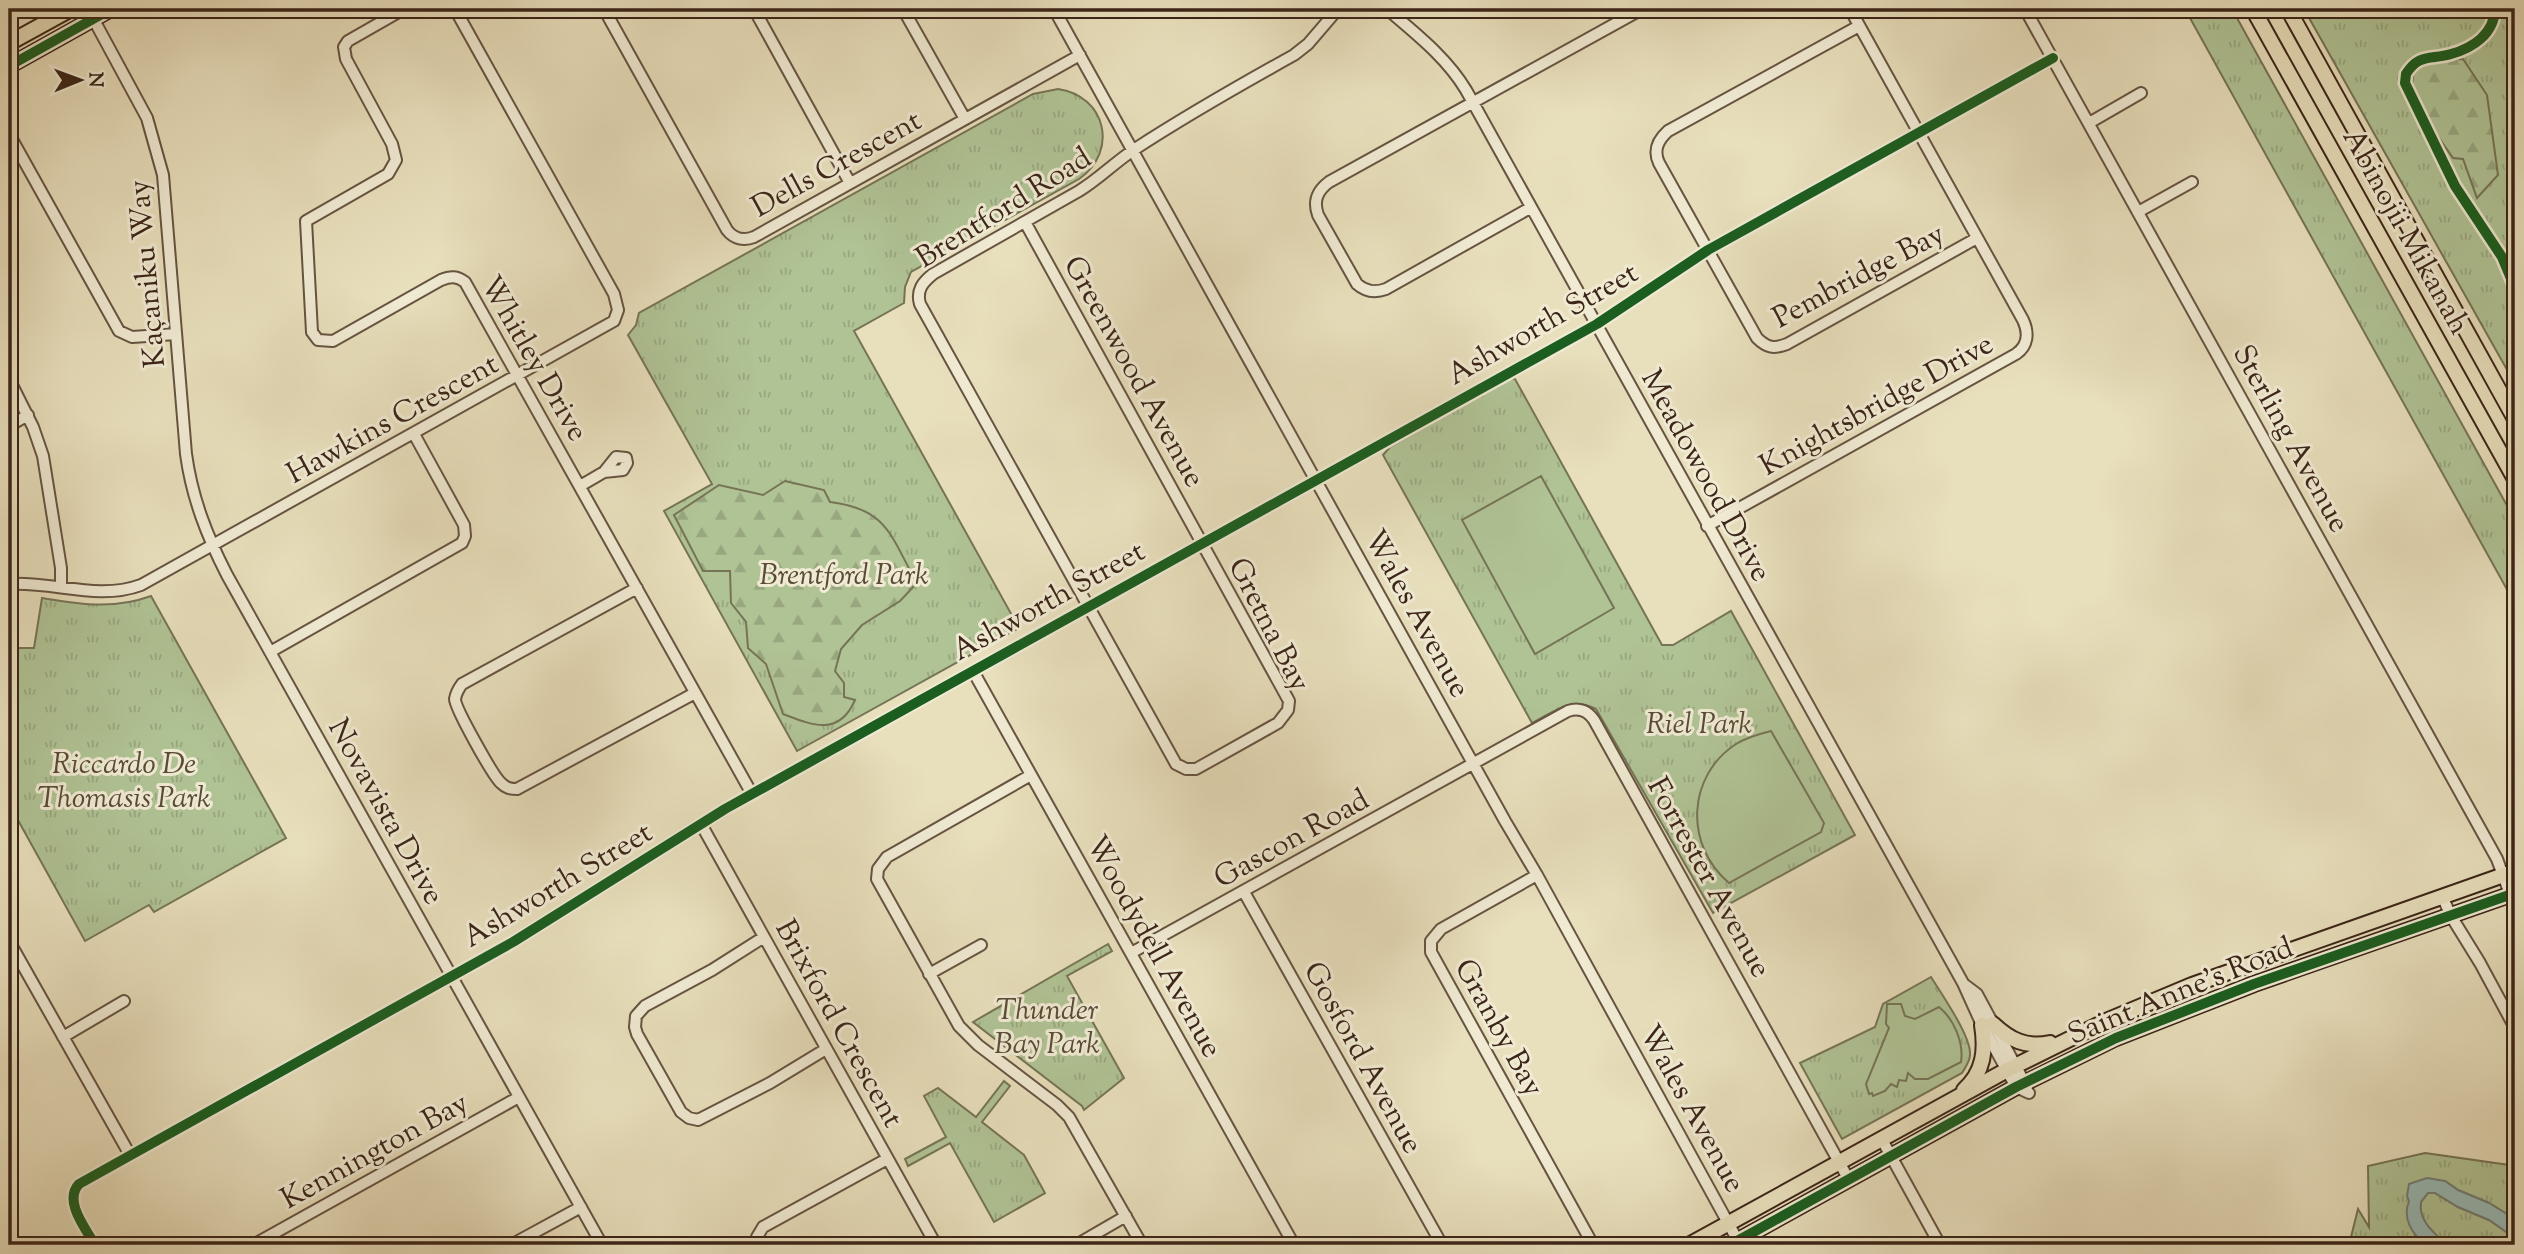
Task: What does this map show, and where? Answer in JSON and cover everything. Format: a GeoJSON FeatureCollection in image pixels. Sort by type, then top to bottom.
{"type":"FeatureCollection","features":[{"type":"Feature","properties":{"kind":"main road"},"geometry":{"type":"LineString","coordinates":[[9,43],[71,9]]}},
{"type":"Feature","properties":{"kind":"main road"},"geometry":{"type":"LineString","coordinates":[[9,66],[90,12],[111,9]]}},
{"type":"Feature","properties":{"kind":"main road","name":"Abinojii Mikanah"},"geometry":{"type":"LineString","coordinates":[[2253,9],[2515,479]]}},
{"type":"Feature","properties":{"kind":"main road","name":"Abinojii Mikanah"},"geometry":{"type":"LineString","coordinates":[[2288,9],[2513,414]]}},
{"type":"Feature","properties":{"kind":"main road","name":"Saint Anne's Road"},"geometry":{"type":"LineString","coordinates":[[1689,1245],[2011,1067],[2075,1035],[2144,1004],[2509,873]]}},
{"type":"Feature","properties":{"kind":"main road","name":"Saint Anne's Road"},"geometry":{"type":"LineString","coordinates":[[1734,1243],[2020,1085],[2116,1038],[2254,984],[2513,894]]}},
{"type":"Feature","properties":{"kind":"main road"},"geometry":{"type":"LineString","coordinates":[[2246,966],[2254,984]]}},
{"type":"Feature","properties":{"kind":"main road"},"geometry":{"type":"LineString","coordinates":[[1951,1100],[1968,1087],[1978,1074],[1984,1054],[1987,1024],[2023,1044],[2045,1044],[2075,1035]]}},
{"type":"Feature","properties":{"kind":"street","name":"Whitley Drive"},"geometry":{"type":"LineString","coordinates":[[404,9],[348,41],[344,47],[346,59],[392,144],[396,160],[388,174],[306,221],[312,332],[318,340],[333,341],[441,280],[458,277],[466,282],[752,794]]}},
{"type":"Feature","properties":{"kind":"street","name":"Hawkins Crescent"},"geometry":{"type":"LineString","coordinates":[[9,584],[31,583],[96,592],[131,589],[213,547],[414,435],[611,324],[616,318],[618,306],[608,283],[455,9]]}},
{"type":"Feature","properties":{"kind":"street","name":"Dells Crescent"},"geometry":{"type":"LineString","coordinates":[[604,9],[730,234],[746,240],[1080,55]]}},
{"type":"Feature","properties":{"kind":"street"},"geometry":{"type":"LineString","coordinates":[[754,9],[850,183]]}},
{"type":"Feature","properties":{"kind":"street"},"geometry":{"type":"LineString","coordinates":[[903,9],[965,119]]}},
{"type":"Feature","properties":{"kind":"street","name":"Wales Avenue"},"geometry":{"type":"LineString","coordinates":[[1054,9],[1729,1223],[1734,1243]]}},
{"type":"Feature","properties":{"kind":"street","name":"Brentford Road"},"geometry":{"type":"LineString","coordinates":[[1088,606],[918,298],[922,283],[933,274],[1085,188],[1133,150],[1188,114],[1303,49],[1338,9]]}},
{"type":"Feature","properties":{"kind":"street","name":"Meadowood Drive"},"geometry":{"type":"LineString","coordinates":[[1387,9],[1445,61],[1472,102],[1963,983],[1977,994],[1987,1024],[2020,1085]]}},
{"type":"Feature","properties":{"kind":"street"},"geometry":{"type":"LineString","coordinates":[[1530,208],[1386,289],[1374,292],[1357,284],[1318,215],[1315,203],[1324,186],[1642,9]]}},
{"type":"Feature","properties":{"kind":"street","name":"Knightsbridge Drive"},"geometry":{"type":"LineString","coordinates":[[1707,526],[2021,351],[2027,338],[2026,327],[1850,9]]}},
{"type":"Feature","properties":{"kind":"street","name":"Sterling Avenue"},"geometry":{"type":"LineString","coordinates":[[2025,9],[2480,827],[2509,873],[2513,894]]}},
{"type":"Feature","properties":{"kind":"street","name":"Kaçaniku Way"},"geometry":{"type":"LineString","coordinates":[[90,12],[141,104],[159,157],[168,215],[190,479],[202,522],[213,547]]}},
{"type":"Feature","properties":{"kind":"street","name":"Pembridge Bay"},"geometry":{"type":"LineString","coordinates":[[1859,26],[1668,131],[1661,138],[1656,150],[1657,158],[1708,250],[1758,338],[1768,347],[1774,348],[1787,344],[1977,238]]}},
{"type":"Feature","properties":{"kind":"street","name":"Ashworth Street"},"geometry":{"type":"LineString","coordinates":[[95,1245],[74,1204],[73,1193],[79,1184],[517,940],[752,794],[1595,326],[1708,250],[2053,58]]}},
{"type":"Feature","properties":{"kind":"street"},"geometry":{"type":"LineString","coordinates":[[2089,123],[2141,93]]}},
{"type":"Feature","properties":{"kind":"street"},"geometry":{"type":"LineString","coordinates":[[9,134],[119,331],[132,337],[176,334]]}},
{"type":"Feature","properties":{"kind":"street"},"geometry":{"type":"LineString","coordinates":[[2138,212],[2192,182]]}},
{"type":"Feature","properties":{"kind":"street","name":"Greenwood Avenue"},"geometry":{"type":"LineString","coordinates":[[1025,222],[1201,544]]}},
{"type":"Feature","properties":{"kind":"street"},"geometry":{"type":"LineString","coordinates":[[9,379],[28,415],[44,463],[61,568],[61,587]]}},
{"type":"Feature","properties":{"kind":"street"},"geometry":{"type":"LineString","coordinates":[[9,426],[28,415]]}},
{"type":"Feature","properties":{"kind":"street"},"geometry":{"type":"LineString","coordinates":[[270,652],[462,543],[465,536],[464,525],[414,435]]}},
{"type":"Feature","properties":{"kind":"street"},"geometry":{"type":"LineString","coordinates":[[580,486],[604,472]]}},
{"type":"Feature","properties":{"kind":"street","name":"Gretna Bay"},"geometry":{"type":"LineString","coordinates":[[1088,606],[1176,764],[1186,769],[1196,769],[1238,746],[1278,723],[1288,710],[1289,701],[1201,544]]}},
{"type":"Feature","properties":{"kind":"street","name":"Novavista Drive"},"geometry":{"type":"LineString","coordinates":[[213,547],[602,1245]]}},
{"type":"Feature","properties":{"kind":"street"},"geometry":{"type":"LineString","coordinates":[[637,588],[463,684],[456,694],[457,707],[498,780],[508,788],[517,789],[695,693]]}},
{"type":"Feature","properties":{"kind":"street","name":"Woodydell Avenue"},"geometry":{"type":"LineString","coordinates":[[973,670],[1294,1245]]}},
{"type":"Feature","properties":{"kind":"street","name":"Forrester Avenue"},"geometry":{"type":"LineString","coordinates":[[1474,765],[1568,711],[1586,711],[1591,715],[1849,1180]]}},
{"type":"Feature","properties":{"kind":"street","name":"Gascon Road"},"geometry":{"type":"LineString","coordinates":[[1131,953],[1474,765]]}},
{"type":"Feature","properties":{"kind":"street"},"geometry":{"type":"LineString","coordinates":[[1031,775],[894,853],[880,865],[878,883],[954,1018],[965,1032],[1069,1117],[1142,1245]]}},
{"type":"Feature","properties":{"kind":"street","name":"Brixford Crescent"},"geometry":{"type":"LineString","coordinates":[[701,824],[936,1245]]}},
{"type":"Feature","properties":{"kind":"street","name":"Granby Bay"},"geometry":{"type":"LineString","coordinates":[[1537,875],[1441,929],[1433,936],[1430,947],[1593,1245]]}},
{"type":"Feature","properties":{"kind":"street","name":"Gosford Avenue"},"geometry":{"type":"LineString","coordinates":[[1244,892],[1442,1245]]}},
{"type":"Feature","properties":{"kind":"street"},"geometry":{"type":"LineString","coordinates":[[2442,896],[2515,1028]]}},
{"type":"Feature","properties":{"kind":"street"},"geometry":{"type":"LineString","coordinates":[[764,937],[712,970],[645,1006],[636,1016],[637,1034],[681,1112],[698,1121],[770,1083],[826,1049]]}},
{"type":"Feature","properties":{"kind":"street"},"geometry":{"type":"LineString","coordinates":[[9,941],[130,1155]]}},
{"type":"Feature","properties":{"kind":"street"},"geometry":{"type":"LineString","coordinates":[[929,974],[981,945]]}},
{"type":"Feature","properties":{"kind":"street"},"geometry":{"type":"LineString","coordinates":[[62,1037],[124,1001]]}},
{"type":"Feature","properties":{"kind":"street","name":"Kennington Bay"},"geometry":{"type":"LineString","coordinates":[[253,1245],[519,1097]]}},
{"type":"Feature","properties":{"kind":"street"},"geometry":{"type":"LineString","coordinates":[[1881,1139],[1940,1245]]}},
{"type":"Feature","properties":{"kind":"street"},"geometry":{"type":"LineString","coordinates":[[756,1245],[763,1227],[887,1159]]}},
{"type":"Feature","properties":{"kind":"street"},"geometry":{"type":"LineString","coordinates":[[511,1245],[581,1207]]}},
{"type":"Feature","properties":{"kind":"street"},"geometry":{"type":"LineString","coordinates":[[1076,1245],[1126,1216]]}},
{"type":"Feature","properties":{"kind":"green space"},"geometry":{"type":"Polygon","coordinates":[[[2185,9],[2232,9],[2515,520],[2515,604],[2185,9]]]}},
{"type":"Feature","properties":{"kind":"green space"},"geometry":{"type":"Polygon","coordinates":[[[2304,9],[2515,9],[2515,384],[2304,9]]]}},
{"type":"Feature","properties":{"kind":"green space"},"geometry":{"type":"Polygon","coordinates":[[[2463,59],[2487,95],[2498,175],[2477,198],[2463,159],[2453,158],[2437,135],[2412,84],[2414,70],[2432,60],[2463,59]]]}},
{"type":"Feature","properties":{"kind":"green space","name":"Brentford Park"},"geometry":{"type":"Polygon","coordinates":[[[1058,89],[1087,102],[1102,126],[1103,140],[1092,167],[1079,179],[911,272],[905,287],[904,303],[854,331],[1019,628],[797,751],[664,511],[712,484],[628,335],[636,325],[639,313],[1033,94],[1058,89]]]}},
{"type":"Feature","properties":{"kind":"green space","name":"Riel Park"},"geometry":{"type":"Polygon","coordinates":[[[1511,378],[1515,379],[1662,645],[1673,645],[1731,611],[1855,835],[1713,913],[1596,709],[1587,705],[1571,705],[1532,723],[1383,455],[1390,447],[1511,378]]]}},
{"type":"Feature","properties":{"kind":"green space"},"geometry":{"type":"Polygon","coordinates":[[[1541,476],[1614,608],[1535,654],[1462,520],[1541,476]]]}},
{"type":"Feature","properties":{"kind":"green space"},"geometry":{"type":"Polygon","coordinates":[[[785,481],[824,490],[830,502],[865,511],[877,519],[894,539],[917,583],[900,601],[862,625],[841,649],[835,671],[844,683],[844,697],[855,700],[849,712],[833,724],[804,722],[783,714],[766,664],[748,648],[746,622],[731,603],[730,571],[703,571],[674,515],[719,485],[763,495],[785,481]]]}},
{"type":"Feature","properties":{"kind":"green space","name":"Riccardo De Thomasis Park"},"geometry":{"type":"Polygon","coordinates":[[[151,596],[286,838],[154,912],[149,905],[85,941],[9,804],[9,648],[34,648],[42,598],[83,604],[110,604],[151,596]]]}},
{"type":"Feature","properties":{"kind":"green space"},"geometry":{"type":"Polygon","coordinates":[[[1771,731],[1824,823],[1821,832],[1729,883],[1714,867],[1704,850],[1697,811],[1700,792],[1708,774],[1720,758],[1736,744],[1771,731]]]}},
{"type":"Feature","properties":{"kind":"green space","name":"Thunder Bay Park"},"geometry":{"type":"Polygon","coordinates":[[[1108,944],[1112,951],[1067,976],[1124,1078],[1084,1110],[973,1022],[1108,944]]]}},
{"type":"Feature","properties":{"kind":"green space"},"geometry":{"type":"Polygon","coordinates":[[[1931,977],[1969,1045],[1970,1058],[1966,1066],[1962,1073],[1842,1139],[1800,1063],[1875,1027],[1883,1004],[1931,977]]]}},
{"type":"Feature","properties":{"kind":"green space"},"geometry":{"type":"Polygon","coordinates":[[[1887,1004],[1901,1004],[1905,1016],[1915,1019],[1939,1007],[1957,1032],[1961,1062],[1928,1079],[1915,1079],[1908,1073],[1906,1081],[1899,1080],[1897,1087],[1891,1084],[1885,1091],[1873,1096],[1872,1093],[1869,1094],[1866,1084],[1889,1028],[1886,1024],[1887,1004]]]}},
{"type":"Feature","properties":{"kind":"green space"},"geometry":{"type":"Polygon","coordinates":[[[1004,1081],[1010,1086],[982,1122],[1024,1155],[1045,1193],[994,1222],[950,1143],[908,1166],[905,1159],[946,1137],[924,1096],[938,1088],[976,1117],[1004,1081]]]}},
{"type":"Feature","properties":{"kind":"green space"},"geometry":{"type":"Polygon","coordinates":[[[2425,1153],[2509,1165],[2515,1176],[2515,1219],[2445,1181],[2409,1201],[2415,1235],[2424,1245],[2349,1245],[2358,1209],[2369,1227],[2368,1166],[2425,1153]]]}},
{"type":"Feature","properties":{"kind":"green space"},"geometry":{"type":"Polygon","coordinates":[[[2428,1193],[2435,1193],[2458,1207],[2489,1220],[2515,1238],[2515,1245],[2447,1245],[2424,1221],[2421,1202],[2428,1193]]]}},
{"type":"Feature","properties":{"kind":"water"},"geometry":{"type":"Polygon","coordinates":[[[2427,1178],[2445,1181],[2515,1219],[2515,1238],[2489,1220],[2458,1207],[2435,1193],[2428,1193],[2421,1202],[2424,1221],[2447,1245],[2424,1245],[2409,1225],[2407,1196],[2409,1184],[2427,1178]]]}},
{"type":"Feature","properties":{"kind":"cycle path"},"geometry":{"type":"LineString","coordinates":[[9,66],[111,9]]}},
{"type":"Feature","properties":{"kind":"cycle path"},"geometry":{"type":"LineString","coordinates":[[2495,9],[2491,26],[2481,39],[2459,51],[2421,60],[2406,74],[2405,83],[2455,186],[2502,257],[2515,288]]}},
{"type":"Feature","properties":{"kind":"cycle path"},"geometry":{"type":"LineString","coordinates":[[95,1245],[75,1207],[73,1198],[79,1184],[513,942],[725,809],[1597,324],[1708,250],[2053,58]]}},
{"type":"Feature","properties":{"kind":"cycle path"},"geometry":{"type":"LineString","coordinates":[[1730,1245],[2016,1087],[2116,1038],[2254,984],[2515,893]]}}]}
